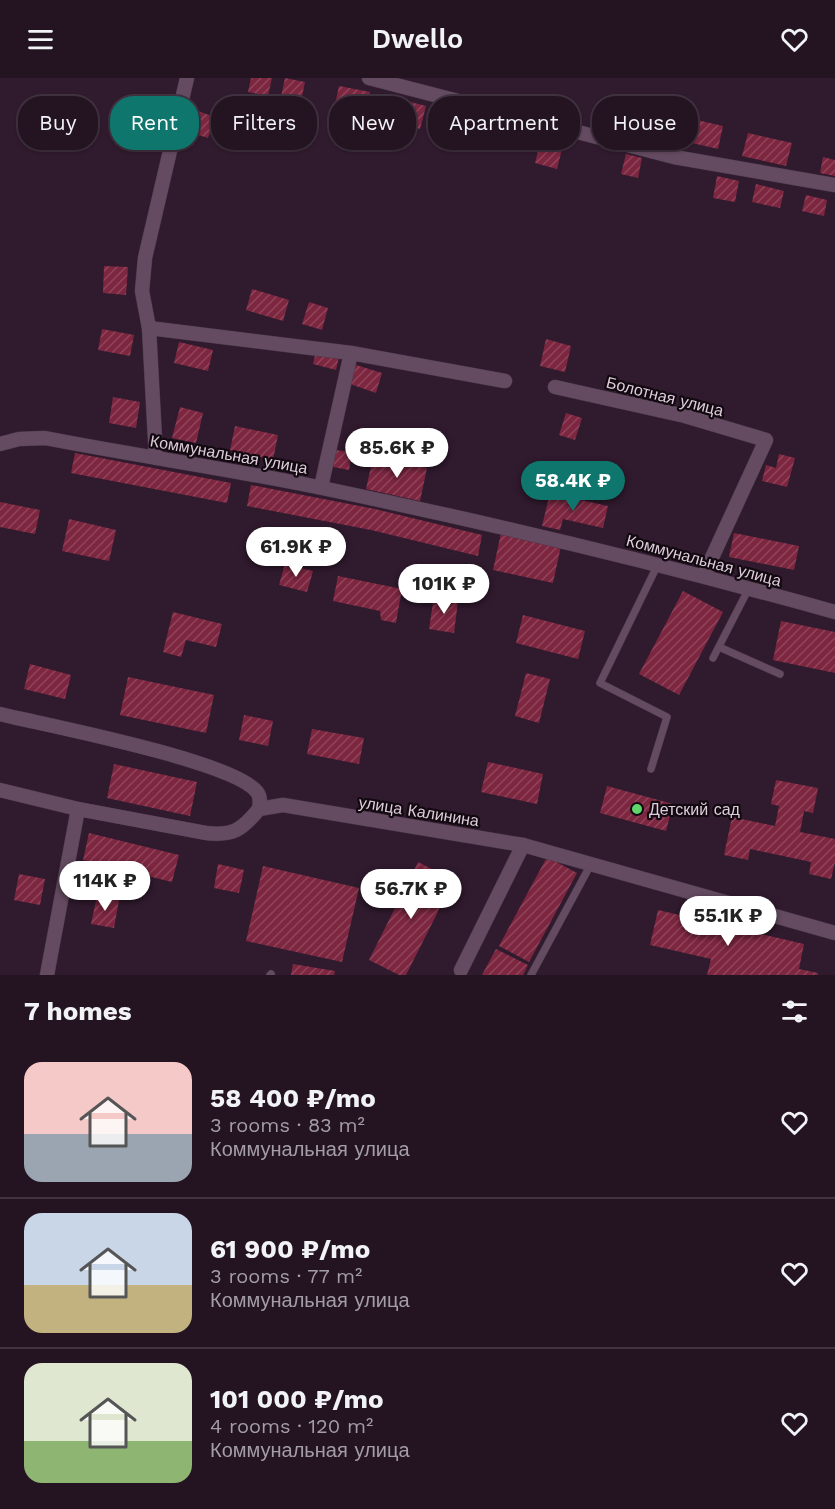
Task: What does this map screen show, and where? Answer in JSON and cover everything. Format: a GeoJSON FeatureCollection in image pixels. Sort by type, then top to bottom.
{"type":"FeatureCollection","features":[{"type":"Feature","properties":{"kind":"street"},"geometry":{"type":"LineString","coordinates":[[156,458],[149,328],[142,291],[145,258],[187,78]]}},
{"type":"Feature","properties":{"kind":"street"},"geometry":{"type":"LineString","coordinates":[[369,78],[674,157],[835,186]]}},
{"type":"Feature","properties":{"kind":"street"},"geometry":{"type":"LineString","coordinates":[[149,328],[351,353],[506,381]]}},
{"type":"Feature","properties":{"kind":"street"},"geometry":{"type":"LineString","coordinates":[[321,487],[351,353]]}},
{"type":"Feature","properties":{"kind":"street","name":"Болотная улица"},"geometry":{"type":"LineString","coordinates":[[555,387],[685,416],[766,440],[704,575]]}},
{"type":"Feature","properties":{"kind":"street","name":"Коммунальная улица"},"geometry":{"type":"LineString","coordinates":[[0,444],[19,439],[45,438],[321,487],[570,542],[704,575],[835,612]]}},
{"type":"Feature","properties":{"kind":"street"},"geometry":{"type":"LineString","coordinates":[[0,714],[165,753],[220,770],[251,787],[258,793],[260,800],[259,809],[247,824],[233,833],[220,834],[78,809],[0,790]]}},
{"type":"Feature","properties":{"kind":"street","name":"улица Калинина"},"geometry":{"type":"LineString","coordinates":[[259,809],[283,805],[524,845],[835,933]]}},
{"type":"Feature","properties":{"kind":"street"},"geometry":{"type":"LineString","coordinates":[[47,975],[78,809]]}},
{"type":"Feature","properties":{"kind":"street"},"geometry":{"type":"LineString","coordinates":[[461,970],[524,845]]}},
{"type":"Feature","properties":{"kind":"lane"},"geometry":{"type":"LineString","coordinates":[[651,769],[667,717],[600,683],[658,564]]}},
{"type":"Feature","properties":{"kind":"lane"},"geometry":{"type":"LineString","coordinates":[[713,658],[749,588]]}},
{"type":"Feature","properties":{"kind":"lane"},"geometry":{"type":"LineString","coordinates":[[719,647],[780,674]]}},
{"type":"Feature","properties":{"kind":"lane"},"geometry":{"type":"LineString","coordinates":[[531,975],[591,864]]}},
{"type":"Feature","properties":{"kind":"building"},"geometry":{"type":"Polygon","coordinates":[[[251,78],[272,78],[268,96],[248,92],[251,78]]]}},
{"type":"Feature","properties":{"kind":"building"},"geometry":{"type":"Polygon","coordinates":[[[285,78],[305,82],[302,96],[281,96],[285,78]]]}},
{"type":"Feature","properties":{"kind":"building"},"geometry":{"type":"Polygon","coordinates":[[[339,86],[370,92],[369,96],[337,96],[339,86]]]}},
{"type":"Feature","properties":{"kind":"building"},"geometry":{"type":"Polygon","coordinates":[[[416,103],[426,106],[420,129],[416,128],[416,103]]]}},
{"type":"Feature","properties":{"kind":"building"},"geometry":{"type":"Polygon","coordinates":[[[199,111],[211,116],[208,138],[199,135],[199,111]]]}},
{"type":"Feature","properties":{"kind":"building"},"geometry":{"type":"Polygon","coordinates":[[[698,120],[723,126],[718,149],[698,144],[698,120]]]}},
{"type":"Feature","properties":{"kind":"building"},"geometry":{"type":"Polygon","coordinates":[[[748,133],[792,143],[786,166],[742,156],[748,133]]]}},
{"type":"Feature","properties":{"kind":"building"},"geometry":{"type":"Polygon","coordinates":[[[538,150],[562,150],[557,169],[535,163],[538,150]]]}},
{"type":"Feature","properties":{"kind":"building"},"geometry":{"type":"Polygon","coordinates":[[[626,154],[642,158],[638,178],[621,174],[626,154]]]}},
{"type":"Feature","properties":{"kind":"building"},"geometry":{"type":"Polygon","coordinates":[[[823,157],[835,160],[835,176],[820,173],[823,157]]]}},
{"type":"Feature","properties":{"kind":"building"},"geometry":{"type":"Polygon","coordinates":[[[717,176],[739,181],[735,202],[713,198],[717,176]]]}},
{"type":"Feature","properties":{"kind":"building"},"geometry":{"type":"Polygon","coordinates":[[[756,184],[784,191],[780,208],[752,202],[756,184]]]}},
{"type":"Feature","properties":{"kind":"building"},"geometry":{"type":"Polygon","coordinates":[[[806,195],[827,200],[824,216],[802,211],[806,195]]]}},
{"type":"Feature","properties":{"kind":"building"},"geometry":{"type":"Polygon","coordinates":[[[104,266],[128,267],[126,295],[103,293],[104,266]]]}},
{"type":"Feature","properties":{"kind":"building"},"geometry":{"type":"Polygon","coordinates":[[[252,289],[289,300],[283,321],[246,310],[252,289]]]}},
{"type":"Feature","properties":{"kind":"building"},"geometry":{"type":"Polygon","coordinates":[[[309,302],[328,308],[322,330],[302,324],[309,302]]]}},
{"type":"Feature","properties":{"kind":"building"},"geometry":{"type":"Polygon","coordinates":[[[102,329],[134,335],[130,356],[98,350],[102,329]]]}},
{"type":"Feature","properties":{"kind":"building"},"geometry":{"type":"Polygon","coordinates":[[[546,339],[571,346],[565,372],[540,366],[546,339]]]}},
{"type":"Feature","properties":{"kind":"building"},"geometry":{"type":"Polygon","coordinates":[[[179,342],[213,350],[208,371],[174,363],[179,342]]]}},
{"type":"Feature","properties":{"kind":"building"},"geometry":{"type":"Polygon","coordinates":[[[316,351],[339,357],[336,370],[313,364],[316,351]]]}},
{"type":"Feature","properties":{"kind":"building"},"geometry":{"type":"Polygon","coordinates":[[[356,365],[382,373],[376,393],[350,384],[356,365]]]}},
{"type":"Feature","properties":{"kind":"building"},"geometry":{"type":"Polygon","coordinates":[[[113,397],[140,402],[136,428],[109,423],[113,397]]]}},
{"type":"Feature","properties":{"kind":"building"},"geometry":{"type":"Polygon","coordinates":[[[180,407],[203,413],[196,443],[172,438],[180,407]]]}},
{"type":"Feature","properties":{"kind":"building"},"geometry":{"type":"Polygon","coordinates":[[[566,413],[582,418],[575,440],[559,435],[566,413]]]}},
{"type":"Feature","properties":{"kind":"building"},"geometry":{"type":"Polygon","coordinates":[[[235,426],[278,435],[273,460],[230,450],[235,426]]]}},
{"type":"Feature","properties":{"kind":"building"},"geometry":{"type":"Polygon","coordinates":[[[335,450],[352,452],[349,470],[333,467],[335,450]]]}},
{"type":"Feature","properties":{"kind":"building"},"geometry":{"type":"Polygon","coordinates":[[[75,453],[231,483],[227,503],[71,473],[75,453]]]}},
{"type":"Feature","properties":{"kind":"building"},"geometry":{"type":"Polygon","coordinates":[[[779,454],[795,458],[787,487],[762,481],[766,465],[776,468],[779,454]]]}},
{"type":"Feature","properties":{"kind":"building"},"geometry":{"type":"Polygon","coordinates":[[[373,457],[427,468],[420,501],[366,489],[373,457]]]}},
{"type":"Feature","properties":{"kind":"building"},"geometry":{"type":"Polygon","coordinates":[[[251,485],[375,509],[482,535],[478,556],[371,530],[247,506],[251,485]]]}},
{"type":"Feature","properties":{"kind":"building"},"geometry":{"type":"Polygon","coordinates":[[[550,493],[608,506],[603,528],[563,519],[560,530],[542,526],[550,493]]]}},
{"type":"Feature","properties":{"kind":"building"},"geometry":{"type":"Polygon","coordinates":[[[0,502],[40,510],[35,534],[0,527],[0,502]]]}},
{"type":"Feature","properties":{"kind":"building"},"geometry":{"type":"Polygon","coordinates":[[[69,519],[116,530],[109,561],[62,551],[69,519]]]}},
{"type":"Feature","properties":{"kind":"building"},"geometry":{"type":"Polygon","coordinates":[[[501,533],[561,546],[553,583],[493,570],[501,533]]]}},
{"type":"Feature","properties":{"kind":"building"},"geometry":{"type":"Polygon","coordinates":[[[734,533],[799,546],[794,570],[729,557],[734,533]]]}},
{"type":"Feature","properties":{"kind":"building"},"geometry":{"type":"Polygon","coordinates":[[[285,564],[313,571],[307,592],[279,585],[285,564]]]}},
{"type":"Feature","properties":{"kind":"building"},"geometry":{"type":"Polygon","coordinates":[[[338,576],[402,589],[396,623],[381,620],[380,611],[333,601],[338,576]]]}},
{"type":"Feature","properties":{"kind":"building"},"geometry":{"type":"Polygon","coordinates":[[[683,591],[723,612],[679,695],[639,674],[683,591]]]}},
{"type":"Feature","properties":{"kind":"building"},"geometry":{"type":"Polygon","coordinates":[[[434,596],[458,601],[454,633],[429,629],[434,596]]]}},
{"type":"Feature","properties":{"kind":"building"},"geometry":{"type":"Polygon","coordinates":[[[173,612],[222,624],[216,647],[186,640],[181,657],[163,652],[173,612]]]}},
{"type":"Feature","properties":{"kind":"building"},"geometry":{"type":"Polygon","coordinates":[[[523,615],[585,631],[578,659],[516,643],[523,615]]]}},
{"type":"Feature","properties":{"kind":"building"},"geometry":{"type":"Polygon","coordinates":[[[781,621],[835,632],[835,673],[773,660],[781,621]]]}},
{"type":"Feature","properties":{"kind":"building"},"geometry":{"type":"Polygon","coordinates":[[[30,664],[71,675],[65,699],[24,689],[30,664]]]}},
{"type":"Feature","properties":{"kind":"building"},"geometry":{"type":"Polygon","coordinates":[[[526,673],[550,679],[539,723],[515,716],[526,673]]]}},
{"type":"Feature","properties":{"kind":"building"},"geometry":{"type":"Polygon","coordinates":[[[128,677],[214,695],[206,733],[120,715],[128,677]]]}},
{"type":"Feature","properties":{"kind":"building"},"geometry":{"type":"Polygon","coordinates":[[[244,715],[273,721],[268,746],[239,740],[244,715]]]}},
{"type":"Feature","properties":{"kind":"building"},"geometry":{"type":"Polygon","coordinates":[[[312,729],[364,738],[359,764],[307,754],[312,729]]]}},
{"type":"Feature","properties":{"kind":"building"},"geometry":{"type":"Polygon","coordinates":[[[488,762],[543,774],[537,804],[481,792],[488,762]]]}},
{"type":"Feature","properties":{"kind":"building"},"geometry":{"type":"Polygon","coordinates":[[[114,764],[197,782],[190,816],[107,798],[114,764]]]}},
{"type":"Feature","properties":{"kind":"building"},"geometry":{"type":"Polygon","coordinates":[[[776,780],[818,788],[813,813],[804,811],[800,832],[835,839],[835,862],[831,879],[809,874],[811,862],[750,849],[748,860],[724,855],[732,817],[775,826],[779,806],[771,804],[776,780]]]}},
{"type":"Feature","properties":{"kind":"building","name":"Детский сад"},"geometry":{"type":"Polygon","coordinates":[[[607,786],[673,804],[666,831],[600,813],[607,786]]]}},
{"type":"Feature","properties":{"kind":"building"},"geometry":{"type":"Polygon","coordinates":[[[89,833],[179,855],[172,882],[83,860],[89,833]]]}},
{"type":"Feature","properties":{"kind":"building"},"geometry":{"type":"Polygon","coordinates":[[[547,857],[577,873],[529,962],[499,946],[547,857]]]}},
{"type":"Feature","properties":{"kind":"building"},"geometry":{"type":"Polygon","coordinates":[[[418,862],[454,880],[406,975],[399,975],[369,960],[418,862]]]}},
{"type":"Feature","properties":{"kind":"building"},"geometry":{"type":"Polygon","coordinates":[[[218,864],[244,870],[239,893],[214,888],[218,864]]]}},
{"type":"Feature","properties":{"kind":"building"},"geometry":{"type":"Polygon","coordinates":[[[263,866],[359,888],[342,962],[246,941],[263,866]]]}},
{"type":"Feature","properties":{"kind":"building"},"geometry":{"type":"Polygon","coordinates":[[[19,874],[45,879],[40,905],[14,900],[19,874]]]}},
{"type":"Feature","properties":{"kind":"building"},"geometry":{"type":"Polygon","coordinates":[[[97,896],[119,900],[114,928],[91,924],[97,896]]]}},
{"type":"Feature","properties":{"kind":"building"},"geometry":{"type":"Polygon","coordinates":[[[658,910],[804,944],[799,969],[818,973],[818,975],[707,975],[711,959],[650,945],[658,910]]]}},
{"type":"Feature","properties":{"kind":"building"},"geometry":{"type":"Polygon","coordinates":[[[496,949],[528,965],[523,975],[482,975],[496,949]]]}},
{"type":"Feature","properties":{"kind":"building"},"geometry":{"type":"Polygon","coordinates":[[[293,964],[335,971],[334,975],[291,975],[293,964]]]}},
{"type":"Feature","properties":{"kind":"place","name":"Детский сад"},"geometry":{"type":"Point","coordinates":[637,809]}}]}
